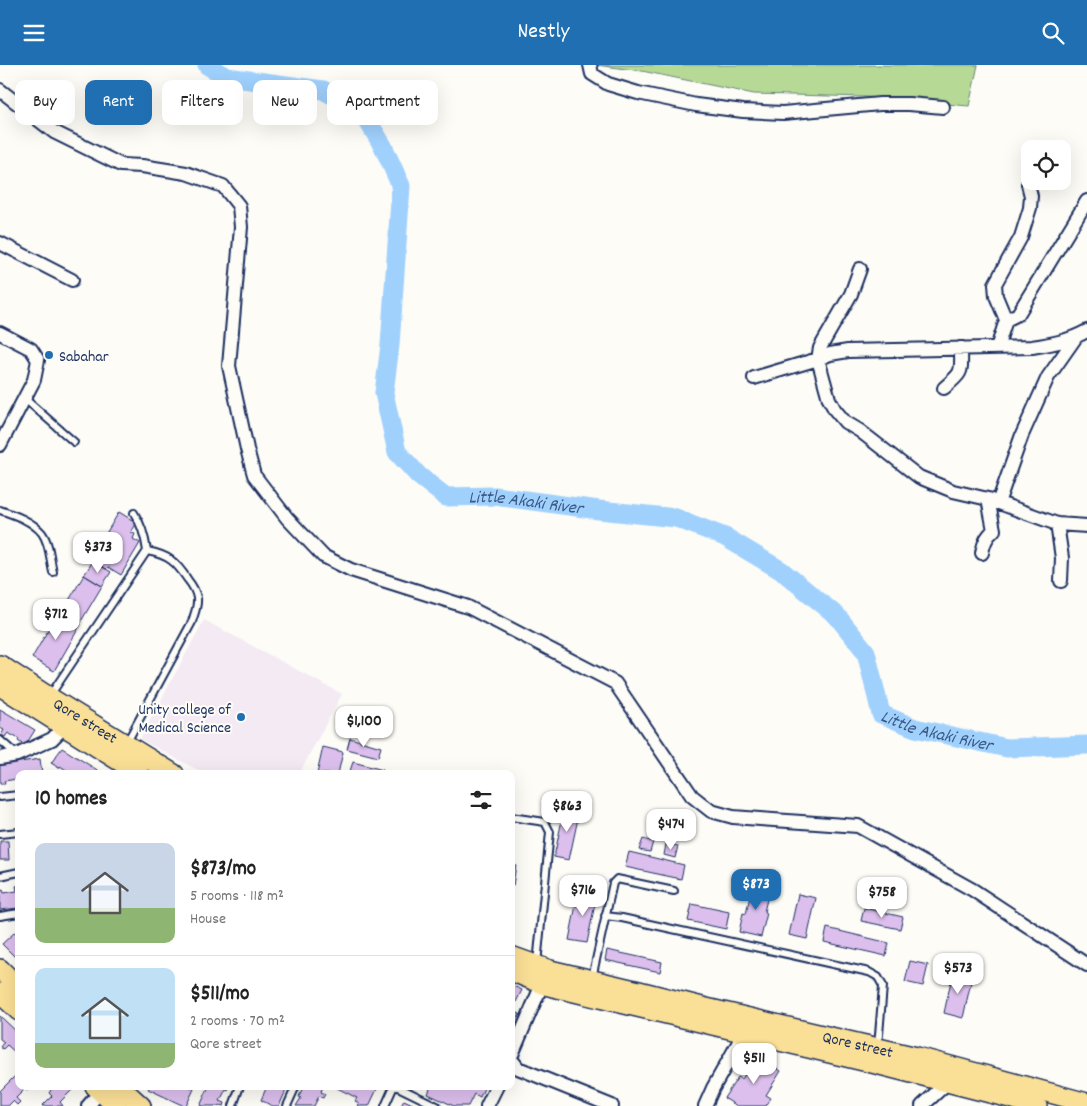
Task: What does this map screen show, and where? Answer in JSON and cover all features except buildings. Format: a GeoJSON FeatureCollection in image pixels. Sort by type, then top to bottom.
{"type":"FeatureCollection","features":[{"type":"Feature","properties":{"kind":"main road","name":"Qore street"},"geometry":{"type":"LineString","coordinates":[[0,665],[167,770]]}},
{"type":"Feature","properties":{"kind":"main road","name":"Qore street"},"geometry":{"type":"LineString","coordinates":[[0,686],[134,770]]}},
{"type":"Feature","properties":{"kind":"main road","name":"Qore street"},"geometry":{"type":"LineString","coordinates":[[515,959],[544,973],[744,1033],[1087,1103]]}},
{"type":"Feature","properties":{"kind":"main road"},"geometry":{"type":"LineString","coordinates":[[0,969],[15,983]]}},
{"type":"Feature","properties":{"kind":"main road","name":"Qore street"},"geometry":{"type":"LineString","coordinates":[[515,971],[544,973],[592,980],[877,1048],[1010,1098],[1037,1106]]}},
{"type":"Feature","properties":{"kind":"main road"},"geometry":{"type":"LineString","coordinates":[[0,993],[15,1007]]}},
{"type":"Feature","properties":{"kind":"main road"},"geometry":{"type":"LineString","coordinates":[[102,1090],[116,1106]]}},
{"type":"Feature","properties":{"kind":"main road"},"geometry":{"type":"LineString","coordinates":[[124,1090],[141,1106]]}},
{"type":"Feature","properties":{"kind":"street"},"geometry":{"type":"LineString","coordinates":[[590,65],[592,74],[608,84],[638,93],[696,105],[743,111],[783,113],[880,104],[943,107]]}},
{"type":"Feature","properties":{"kind":"street"},"geometry":{"type":"LineString","coordinates":[[0,90],[54,131],[121,165],[142,166],[186,173],[223,187],[239,206],[242,227],[229,366],[247,449],[254,475],[287,518],[323,556],[351,570],[468,607],[615,683],[692,796],[711,811],[733,817],[858,826],[973,890],[1087,965]]}},
{"type":"Feature","properties":{"kind":"street"},"geometry":{"type":"LineString","coordinates":[[997,348],[1006,320],[996,296],[996,284],[1020,237],[1030,208],[1030,190]]}},
{"type":"Feature","properties":{"kind":"street"},"geometry":{"type":"LineString","coordinates":[[1006,320],[1018,313],[1087,201]]}},
{"type":"Feature","properties":{"kind":"street"},"geometry":{"type":"LineString","coordinates":[[0,243],[72,280]]}},
{"type":"Feature","properties":{"kind":"street"},"geometry":{"type":"LineString","coordinates":[[860,269],[851,294],[820,347],[818,359],[829,399],[835,410],[846,422],[919,477],[953,491],[993,501],[1057,524],[1087,526]]}},
{"type":"Feature","properties":{"kind":"street"},"geometry":{"type":"LineString","coordinates":[[0,333],[31,349],[38,360],[34,380],[0,445]]}},
{"type":"Feature","properties":{"kind":"street"},"geometry":{"type":"LineString","coordinates":[[754,378],[830,354],[848,351],[1032,347],[1048,345],[1082,334]]}},
{"type":"Feature","properties":{"kind":"street"},"geometry":{"type":"LineString","coordinates":[[982,553],[984,541],[994,530],[993,501],[1048,377],[1082,334]]}},
{"type":"Feature","properties":{"kind":"street"},"geometry":{"type":"LineString","coordinates":[[944,388],[961,371],[961,348]]}},
{"type":"Feature","properties":{"kind":"street"},"geometry":{"type":"LineString","coordinates":[[1057,524],[1062,559],[1061,581]]}},
{"type":"Feature","properties":{"kind":"street"},"geometry":{"type":"LineString","coordinates":[[0,758],[17,755],[52,739],[64,727]]}},
{"type":"Feature","properties":{"kind":"street"},"geometry":{"type":"LineString","coordinates":[[515,1048],[540,989],[544,973]]}},
{"type":"Feature","properties":{"kind":"street"},"geometry":{"type":"LineString","coordinates":[[705,1106],[744,1033]]}},
{"type":"Feature","properties":{"kind":"street"},"geometry":{"type":"LineString","coordinates":[[515,1064],[518,1068],[612,1106]]}},
{"type":"Feature","properties":{"kind":"street"},"geometry":{"type":"LineString","coordinates":[[922,1106],[952,1075]]}},
{"type":"Feature","properties":{"kind":"street"},"geometry":{"type":"LineString","coordinates":[[88,1106],[99,1090]]}},
{"type":"Feature","properties":{"kind":"street"},"geometry":{"type":"LineString","coordinates":[[487,1106],[495,1090]]}},
{"type":"Feature","properties":{"kind":"lane"},"geometry":{"type":"LineString","coordinates":[[24,398],[74,442]]}},
{"type":"Feature","properties":{"kind":"lane"},"geometry":{"type":"LineString","coordinates":[[0,510],[34,525],[43,534],[48,547],[53,572]]}},
{"type":"Feature","properties":{"kind":"lane"},"geometry":{"type":"LineString","coordinates":[[49,697],[147,551],[145,537],[134,513]]}},
{"type":"Feature","properties":{"kind":"lane"},"geometry":{"type":"LineString","coordinates":[[126,745],[192,622],[197,607],[197,596],[177,564],[160,554],[147,551]]}},
{"type":"Feature","properties":{"kind":"lane"},"geometry":{"type":"LineString","coordinates":[[0,740],[17,755]]}},
{"type":"Feature","properties":{"kind":"lane"},"geometry":{"type":"LineString","coordinates":[[0,797],[15,795]]}},
{"type":"Feature","properties":{"kind":"lane"},"geometry":{"type":"LineString","coordinates":[[515,818],[545,823],[550,833],[544,973]]}},
{"type":"Feature","properties":{"kind":"lane"},"geometry":{"type":"LineString","coordinates":[[0,833],[15,832]]}},
{"type":"Feature","properties":{"kind":"lane"},"geometry":{"type":"LineString","coordinates":[[0,876],[15,872]]}},
{"type":"Feature","properties":{"kind":"lane"},"geometry":{"type":"LineString","coordinates":[[592,980],[613,883],[617,879],[674,891]]}},
{"type":"Feature","properties":{"kind":"lane"},"geometry":{"type":"LineString","coordinates":[[0,916],[15,914]]}},
{"type":"Feature","properties":{"kind":"lane"},"geometry":{"type":"LineString","coordinates":[[605,916],[622,918],[869,972],[878,977],[883,986],[877,1048]]}},
{"type":"Feature","properties":{"kind":"lane"},"geometry":{"type":"LineString","coordinates":[[233,1106],[239,1090]]}},
{"type":"Feature","properties":{"kind":"lane"},"geometry":{"type":"LineString","coordinates":[[287,1106],[294,1090]]}},
{"type":"Feature","properties":{"kind":"lane"},"geometry":{"type":"LineString","coordinates":[[385,1106],[393,1090]]}},
{"type":"Feature","properties":{"kind":"lane"},"geometry":{"type":"LineString","coordinates":[[403,1090],[437,1106]]}},
{"type":"Feature","properties":{"kind":"shaded area","name":"Unity college of Medical Science"},"geometry":{"type":"Polygon","coordinates":[[[204,620],[342,694],[301,770],[198,770],[140,739],[204,620]]]}},
{"type":"Feature","properties":{"kind":"green space"},"geometry":{"type":"Polygon","coordinates":[[[596,65],[978,65],[969,106],[866,97],[754,94],[642,71],[596,65]]]}},
{"type":"Feature","properties":{"kind":"waterway","name":"Little Akaki River"},"geometry":{"type":"LineString","coordinates":[[207,65],[227,77],[323,90],[361,110],[383,146],[401,186],[390,345],[384,393],[397,452],[419,476],[446,497],[495,496],[676,518],[725,537],[782,571],[837,616],[866,652],[881,714],[915,728],[1007,748],[1087,745]]}},
{"type":"Feature","properties":{"kind":"place","name":"Sabahar"},"geometry":{"type":"Point","coordinates":[49,355]}},
{"type":"Feature","properties":{"kind":"place","name":"Unity college of Medical Science"},"geometry":{"type":"Point","coordinates":[241,717]}}]}
